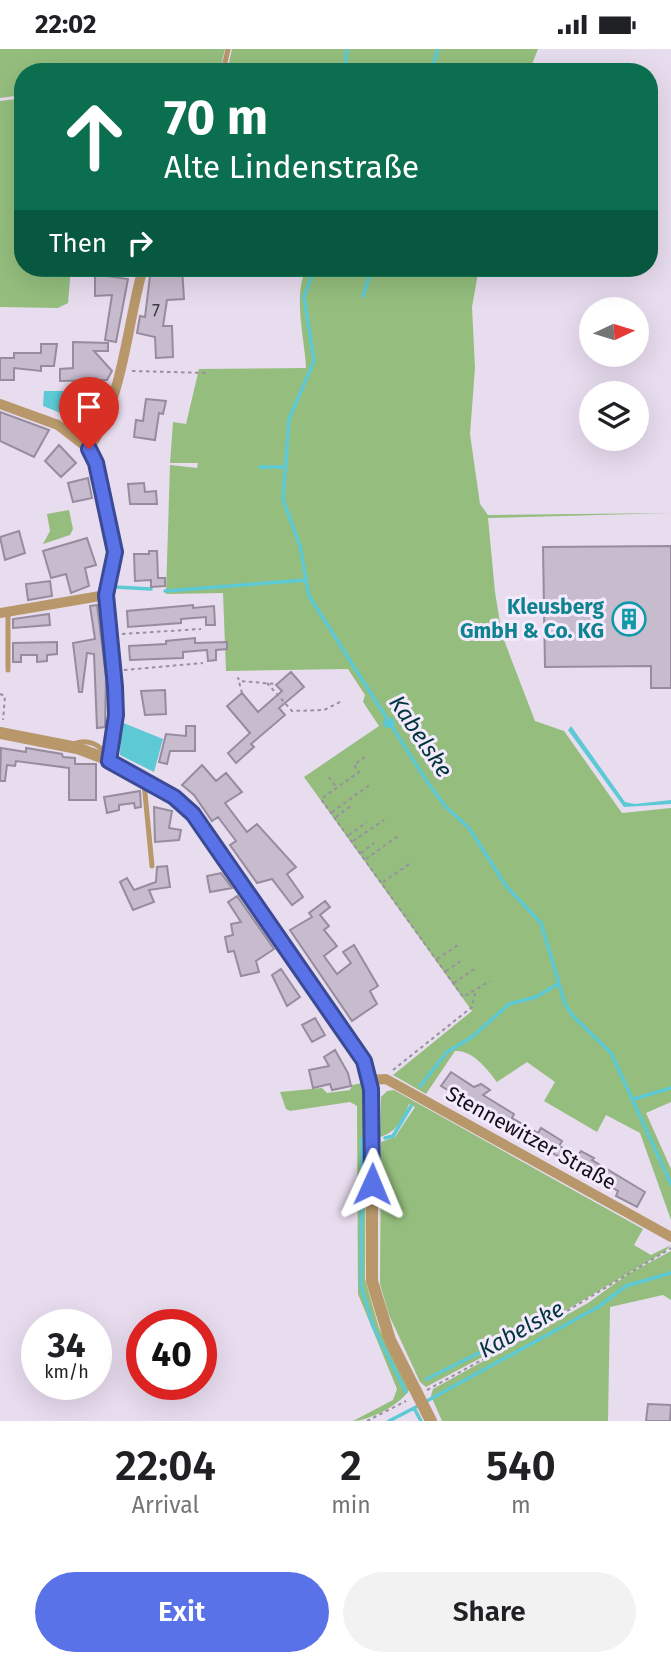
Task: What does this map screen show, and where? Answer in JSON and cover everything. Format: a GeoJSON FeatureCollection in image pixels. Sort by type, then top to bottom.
{"type":"FeatureCollection","features":[{"type":"Feature","properties":{"kind":"street"},"geometry":{"type":"LineString","coordinates":[[89,449],[103,427],[120,371],[141,277]]}},
{"type":"Feature","properties":{"kind":"street"},"geometry":{"type":"LineString","coordinates":[[0,404],[58,425],[89,449],[96,463],[115,552],[106,595],[116,715],[109,761]]}},
{"type":"Feature","properties":{"kind":"street"},"geometry":{"type":"LineString","coordinates":[[3,611],[106,595]]}},
{"type":"Feature","properties":{"kind":"street"},"geometry":{"type":"LineString","coordinates":[[1,731],[64,745],[109,761],[174,797],[193,814],[364,1061],[370,1080],[372,1281],[381,1317],[431,1421]]}},
{"type":"Feature","properties":{"kind":"street","name":"Stennewitzer Straße"},"geometry":{"type":"LineString","coordinates":[[370,1080],[386,1079],[671,1237]]}},
{"type":"Feature","properties":{"kind":"lane"},"geometry":{"type":"LineString","coordinates":[[3,611],[8,670]]}},
{"type":"Feature","properties":{"kind":"lane"},"geometry":{"type":"LineString","coordinates":[[144,780],[152,866]]}},
{"type":"Feature","properties":{"kind":"path"},"geometry":{"type":"LineString","coordinates":[[120,371],[208,373]]}},
{"type":"Feature","properties":{"kind":"path"},"geometry":{"type":"LineString","coordinates":[[110,635],[201,629]]}},
{"type":"Feature","properties":{"kind":"path"},"geometry":{"type":"LineString","coordinates":[[114,671],[203,663]]}},
{"type":"Feature","properties":{"kind":"path"},"geometry":{"type":"LineString","coordinates":[[242,693],[238,678],[240,681],[276,684]]}},
{"type":"Feature","properties":{"kind":"path"},"geometry":{"type":"LineString","coordinates":[[267,683],[292,711],[324,710],[342,701]]}},
{"type":"Feature","properties":{"kind":"path"},"geometry":{"type":"LineString","coordinates":[[0,694],[5,696],[6,706],[1,731]]}},
{"type":"Feature","properties":{"kind":"path"},"geometry":{"type":"LineString","coordinates":[[365,757],[354,765],[359,772],[321,799],[463,997],[490,981]]}},
{"type":"Feature","properties":{"kind":"path"},"geometry":{"type":"LineString","coordinates":[[329,777],[337,788]]}},
{"type":"Feature","properties":{"kind":"path"},"geometry":{"type":"LineString","coordinates":[[331,813],[371,784]]}},
{"type":"Feature","properties":{"kind":"path"},"geometry":{"type":"LineString","coordinates":[[335,818],[351,806]]}},
{"type":"Feature","properties":{"kind":"path"},"geometry":{"type":"LineString","coordinates":[[352,842],[384,820]]}},
{"type":"Feature","properties":{"kind":"path"},"geometry":{"type":"LineString","coordinates":[[348,836],[367,822]]}},
{"type":"Feature","properties":{"kind":"path"},"geometry":{"type":"LineString","coordinates":[[365,860],[398,836]]}},
{"type":"Feature","properties":{"kind":"path"},"geometry":{"type":"LineString","coordinates":[[360,853],[374,843]]}},
{"type":"Feature","properties":{"kind":"path"},"geometry":{"type":"LineString","coordinates":[[382,883],[412,862]]}},
{"type":"Feature","properties":{"kind":"path"},"geometry":{"type":"LineString","coordinates":[[436,960],[458,945]]}},
{"type":"Feature","properties":{"kind":"path"},"geometry":{"type":"LineString","coordinates":[[445,972],[461,961]]}},
{"type":"Feature","properties":{"kind":"path"},"geometry":{"type":"LineString","coordinates":[[453,983],[477,967]]}},
{"type":"Feature","properties":{"kind":"path"},"geometry":{"type":"LineString","coordinates":[[389,1073],[472,1007],[475,992]]}},
{"type":"Feature","properties":{"kind":"path"},"geometry":{"type":"LineString","coordinates":[[447,1105],[457,1090]]}},
{"type":"Feature","properties":{"kind":"path"},"geometry":{"type":"LineString","coordinates":[[367,1421],[420,1401],[671,1248]]}},
{"type":"Feature","properties":{"kind":"green space"},"geometry":{"type":"Polygon","coordinates":[[[0,49],[225,49],[222,63],[14,63],[14,96],[0,98],[0,49]]]}},
{"type":"Feature","properties":{"kind":"green space"},"geometry":{"type":"Polygon","coordinates":[[[232,49],[538,49],[533,63],[229,63],[232,49]]]}},
{"type":"Feature","properties":{"kind":"green space"},"geometry":{"type":"Polygon","coordinates":[[[14,99],[14,277],[70,277],[68,303],[58,308],[0,307],[0,101],[14,99]]]}},
{"type":"Feature","properties":{"kind":"green space"},"geometry":{"type":"Polygon","coordinates":[[[477,277],[472,307],[475,368],[470,434],[480,504],[488,515],[671,513],[488,518],[502,635],[535,721],[564,731],[622,813],[671,808],[671,1102],[646,1113],[671,1169],[671,1220],[640,1133],[606,1115],[597,1132],[544,1101],[555,1082],[527,1062],[497,1082],[484,1066],[468,1053],[455,1051],[426,1094],[393,1075],[472,1011],[304,777],[379,726],[363,702],[365,695],[348,669],[226,671],[223,593],[166,594],[170,465],[197,468],[198,463],[170,463],[173,422],[186,424],[199,369],[306,368],[300,317],[303,278],[477,277]]]}},
{"type":"Feature","properties":{"kind":"green space"},"geometry":{"type":"Polygon","coordinates":[[[69,510],[73,529],[70,535],[43,544],[50,531],[47,514],[69,510]]]}},
{"type":"Feature","properties":{"kind":"green space"},"geometry":{"type":"Polygon","coordinates":[[[362,1083],[366,1102],[365,1279],[379,1328],[410,1388],[401,1399],[385,1410],[353,1421],[393,1400],[397,1389],[358,1294],[357,1106],[350,1102],[290,1111],[286,1109],[280,1092],[322,1088],[327,1093],[350,1090],[352,1085],[362,1083]]]}},
{"type":"Feature","properties":{"kind":"green space"},"geometry":{"type":"Polygon","coordinates":[[[394,1090],[643,1229],[634,1245],[651,1255],[671,1245],[664,1252],[526,1334],[426,1387],[420,1382],[389,1315],[380,1284],[381,1142],[395,1137],[415,1107],[409,1104],[395,1128],[380,1137],[381,1097],[387,1091],[394,1090]]]}},
{"type":"Feature","properties":{"kind":"green space"},"geometry":{"type":"Polygon","coordinates":[[[671,1251],[671,1300],[663,1295],[610,1307],[608,1421],[442,1421],[431,1396],[433,1389],[588,1303],[628,1274],[671,1251]]]}},
{"type":"Feature","properties":{"kind":"water"},"geometry":{"type":"Polygon","coordinates":[[[44,391],[98,391],[101,396],[93,423],[86,423],[43,406],[44,391]]]}},
{"type":"Feature","properties":{"kind":"water"},"geometry":{"type":"Polygon","coordinates":[[[121,722],[163,739],[154,772],[120,755],[121,722]]]}},
{"type":"Feature","properties":{"kind":"water"},"geometry":{"type":"Polygon","coordinates":[[[571,726],[625,802],[635,804],[671,800],[671,804],[624,807],[568,730],[571,726]]]}},
{"type":"Feature","properties":{"kind":"building"},"geometry":{"type":"Polygon","coordinates":[[[95,277],[128,279],[116,342],[105,340],[112,295],[95,296],[95,277]]]}},
{"type":"Feature","properties":{"kind":"building"},"geometry":{"type":"Polygon","coordinates":[[[150,277],[183,277],[184,299],[167,300],[163,326],[172,326],[173,357],[156,358],[155,337],[137,333],[140,316],[145,317],[150,277]]]}},
{"type":"Feature","properties":{"kind":"building"},"geometry":{"type":"Polygon","coordinates":[[[73,342],[108,343],[108,351],[94,351],[112,371],[107,380],[60,381],[60,369],[73,368],[73,342]]]}},
{"type":"Feature","properties":{"kind":"building"},"geometry":{"type":"Polygon","coordinates":[[[41,344],[57,344],[54,366],[41,366],[41,371],[14,368],[14,380],[0,380],[0,358],[14,358],[14,353],[41,353],[41,344]]]}},
{"type":"Feature","properties":{"kind":"building"},"geometry":{"type":"Polygon","coordinates":[[[146,399],[166,401],[163,414],[159,413],[155,440],[134,437],[136,420],[143,421],[146,399]]]}},
{"type":"Feature","properties":{"kind":"building"},"geometry":{"type":"Polygon","coordinates":[[[0,412],[49,430],[34,457],[0,441],[0,412]]]}},
{"type":"Feature","properties":{"kind":"building"},"geometry":{"type":"Polygon","coordinates":[[[59,445],[76,463],[61,477],[45,461],[59,445]]]}},
{"type":"Feature","properties":{"kind":"building"},"geometry":{"type":"Polygon","coordinates":[[[88,478],[92,498],[73,502],[68,483],[88,478]]]}},
{"type":"Feature","properties":{"kind":"building"},"geometry":{"type":"Polygon","coordinates":[[[144,483],[145,492],[156,491],[157,504],[130,504],[128,484],[144,483]]]}},
{"type":"Feature","properties":{"kind":"building"},"geometry":{"type":"Polygon","coordinates":[[[19,531],[25,553],[5,560],[0,537],[19,531]]]}},
{"type":"Feature","properties":{"kind":"building"},"geometry":{"type":"Polygon","coordinates":[[[87,538],[96,565],[85,568],[89,586],[71,593],[66,574],[51,578],[43,551],[87,538]]]}},
{"type":"Feature","properties":{"kind":"building"},"geometry":{"type":"Polygon","coordinates":[[[671,546],[671,688],[651,688],[651,666],[545,667],[543,547],[671,546]]]}},
{"type":"Feature","properties":{"kind":"building"},"geometry":{"type":"Polygon","coordinates":[[[149,551],[157,551],[158,578],[165,578],[165,586],[151,587],[151,580],[135,581],[134,554],[149,554],[149,551]]]}},
{"type":"Feature","properties":{"kind":"building"},"geometry":{"type":"Polygon","coordinates":[[[50,581],[52,596],[28,600],[26,584],[50,581]]]}},
{"type":"Feature","properties":{"kind":"building"},"geometry":{"type":"Polygon","coordinates":[[[97,605],[106,677],[105,727],[97,728],[94,654],[87,653],[82,692],[79,692],[73,643],[95,639],[90,606],[97,605]]]}},
{"type":"Feature","properties":{"kind":"building"},"geometry":{"type":"Polygon","coordinates":[[[193,605],[193,608],[214,606],[215,625],[206,625],[206,617],[181,619],[181,623],[128,627],[127,611],[193,605]]]}},
{"type":"Feature","properties":{"kind":"building"},"geometry":{"type":"Polygon","coordinates":[[[49,614],[50,625],[13,628],[13,619],[49,614]]]}},
{"type":"Feature","properties":{"kind":"building"},"geometry":{"type":"Polygon","coordinates":[[[195,638],[195,643],[227,642],[227,649],[216,650],[216,660],[208,661],[207,650],[183,652],[183,658],[130,660],[129,646],[166,644],[166,641],[195,638]]]}},
{"type":"Feature","properties":{"kind":"building"},"geometry":{"type":"Polygon","coordinates":[[[57,642],[57,654],[47,655],[47,661],[37,662],[37,655],[21,655],[21,662],[13,662],[13,643],[57,642]]]}},
{"type":"Feature","properties":{"kind":"building"},"geometry":{"type":"Polygon","coordinates":[[[291,672],[304,687],[279,708],[285,715],[251,744],[254,747],[236,763],[228,753],[250,733],[227,706],[242,693],[258,712],[282,691],[276,685],[291,672]]]}},
{"type":"Feature","properties":{"kind":"building"},"geometry":{"type":"Polygon","coordinates":[[[165,690],[166,714],[145,715],[141,691],[165,690]]]}},
{"type":"Feature","properties":{"kind":"building"},"geometry":{"type":"Polygon","coordinates":[[[186,726],[195,726],[195,751],[170,751],[167,764],[159,762],[166,734],[186,736],[186,726]]]}},
{"type":"Feature","properties":{"kind":"building"},"geometry":{"type":"Polygon","coordinates":[[[1,748],[26,752],[26,748],[62,754],[63,757],[75,758],[75,764],[96,764],[96,800],[69,800],[69,768],[16,761],[15,766],[7,765],[5,781],[0,781],[1,748]]]}},
{"type":"Feature","properties":{"kind":"building"},"geometry":{"type":"Polygon","coordinates":[[[202,765],[216,781],[226,773],[242,792],[225,803],[247,832],[257,824],[296,867],[287,874],[303,897],[292,905],[272,879],[257,883],[230,845],[236,841],[218,817],[212,821],[194,795],[182,785],[202,765]]]}},
{"type":"Feature","properties":{"kind":"building"},"geometry":{"type":"Polygon","coordinates":[[[140,791],[141,807],[135,808],[134,803],[119,805],[119,810],[107,813],[104,797],[140,791]]]}},
{"type":"Feature","properties":{"kind":"building"},"geometry":{"type":"Polygon","coordinates":[[[154,807],[172,811],[169,828],[181,830],[179,840],[155,842],[154,807]]]}},
{"type":"Feature","properties":{"kind":"building"},"geometry":{"type":"Polygon","coordinates":[[[167,866],[170,887],[149,890],[154,902],[133,910],[120,882],[127,878],[134,890],[156,882],[157,867],[167,866]]]}},
{"type":"Feature","properties":{"kind":"building"},"geometry":{"type":"Polygon","coordinates":[[[221,873],[232,888],[210,892],[207,876],[221,873]]]}},
{"type":"Feature","properties":{"kind":"building"},"geometry":{"type":"Polygon","coordinates":[[[237,896],[274,949],[256,961],[259,972],[241,976],[234,951],[228,952],[225,937],[233,935],[231,924],[241,922],[228,902],[237,896]]]}},
{"type":"Feature","properties":{"kind":"building"},"geometry":{"type":"Polygon","coordinates":[[[325,901],[330,907],[320,915],[329,926],[324,930],[337,946],[324,956],[337,974],[351,963],[343,952],[354,945],[378,986],[370,991],[377,1004],[352,1021],[290,930],[312,917],[309,913],[325,901]]]}},
{"type":"Feature","properties":{"kind":"building"},"geometry":{"type":"Polygon","coordinates":[[[281,969],[300,997],[287,1006],[272,975],[281,969]]]}},
{"type":"Feature","properties":{"kind":"building"},"geometry":{"type":"Polygon","coordinates":[[[315,1018],[325,1035],[312,1042],[302,1025],[315,1018]]]}},
{"type":"Feature","properties":{"kind":"building"},"geometry":{"type":"Polygon","coordinates":[[[335,1050],[348,1073],[351,1086],[332,1090],[330,1084],[313,1088],[309,1070],[329,1066],[324,1057],[335,1050]]]}},
{"type":"Feature","properties":{"kind":"building"},"geometry":{"type":"Polygon","coordinates":[[[451,1072],[474,1087],[481,1084],[490,1090],[483,1095],[514,1114],[512,1118],[538,1133],[541,1128],[562,1141],[559,1146],[578,1156],[581,1151],[645,1192],[637,1207],[616,1196],[618,1191],[586,1173],[584,1176],[575,1172],[577,1168],[441,1086],[451,1072]]]}},
{"type":"Feature","properties":{"kind":"building"},"geometry":{"type":"Polygon","coordinates":[[[648,1404],[671,1405],[670,1421],[646,1421],[648,1404]]]}},
{"type":"Feature","properties":{"kind":"waterway","name":"Kabelske"},"geometry":{"type":"LineString","coordinates":[[346,63],[347,49]]}},
{"type":"Feature","properties":{"kind":"waterway"},"geometry":{"type":"LineString","coordinates":[[434,63],[438,49]]}},
{"type":"Feature","properties":{"kind":"waterway","name":"Kabelske"},"geometry":{"type":"LineString","coordinates":[[312,277],[304,297],[314,361],[289,419],[283,500],[300,546],[309,596],[426,780],[445,806],[469,828],[506,886],[541,923],[565,1004],[573,1016],[611,1053],[671,1184]]}},
{"type":"Feature","properties":{"kind":"waterway"},"geometry":{"type":"LineString","coordinates":[[363,296],[369,277]]}},
{"type":"Feature","properties":{"kind":"waterway"},"geometry":{"type":"LineString","coordinates":[[260,467],[284,467]]}},
{"type":"Feature","properties":{"kind":"waterway"},"geometry":{"type":"LineString","coordinates":[[165,591],[306,580]]}},
{"type":"Feature","properties":{"kind":"waterway"},"geometry":{"type":"LineString","coordinates":[[115,587],[151,589]]}},
{"type":"Feature","properties":{"kind":"waterway"},"geometry":{"type":"LineString","coordinates":[[420,1086],[447,1052],[472,1037],[509,1004],[536,997],[558,984]]}},
{"type":"Feature","properties":{"kind":"waterway"},"geometry":{"type":"LineString","coordinates":[[634,1099],[671,1088]]}},
{"type":"Feature","properties":{"kind":"waterway"},"geometry":{"type":"LineString","coordinates":[[385,1138],[393,1136],[411,1106]]}},
{"type":"Feature","properties":{"kind":"waterway"},"geometry":{"type":"LineString","coordinates":[[362,1139],[361,1286],[373,1326],[406,1392]]}},
{"type":"Feature","properties":{"kind":"waterway","name":"Kabelske"},"geometry":{"type":"LineString","coordinates":[[425,1402],[598,1307],[626,1286],[671,1273]]}},
{"type":"Feature","properties":{"kind":"waterway"},"geometry":{"type":"LineString","coordinates":[[427,1379],[513,1336]]}},
{"type":"Feature","properties":{"kind":"waterway","name":"Kabelske"},"geometry":{"type":"LineString","coordinates":[[389,1421],[418,1406]]}},
{"type":"Feature","properties":{"kind":"waterway"},"geometry":{"type":"LineString","coordinates":[[414,1408],[421,1421]]}},
{"type":"Feature","properties":{"kind":"place","name":"Kleusberg GmbH & Co. KG"},"geometry":{"type":"Point","coordinates":[629,619]}},
{"type":"Feature","properties":{"kind":"route"},"geometry":{"type":"LineString","coordinates":[[89,449],[96,463],[116,560],[106,595],[116,715],[109,761],[174,797],[193,814],[364,1061],[371,1089],[372,1184]]}}]}
